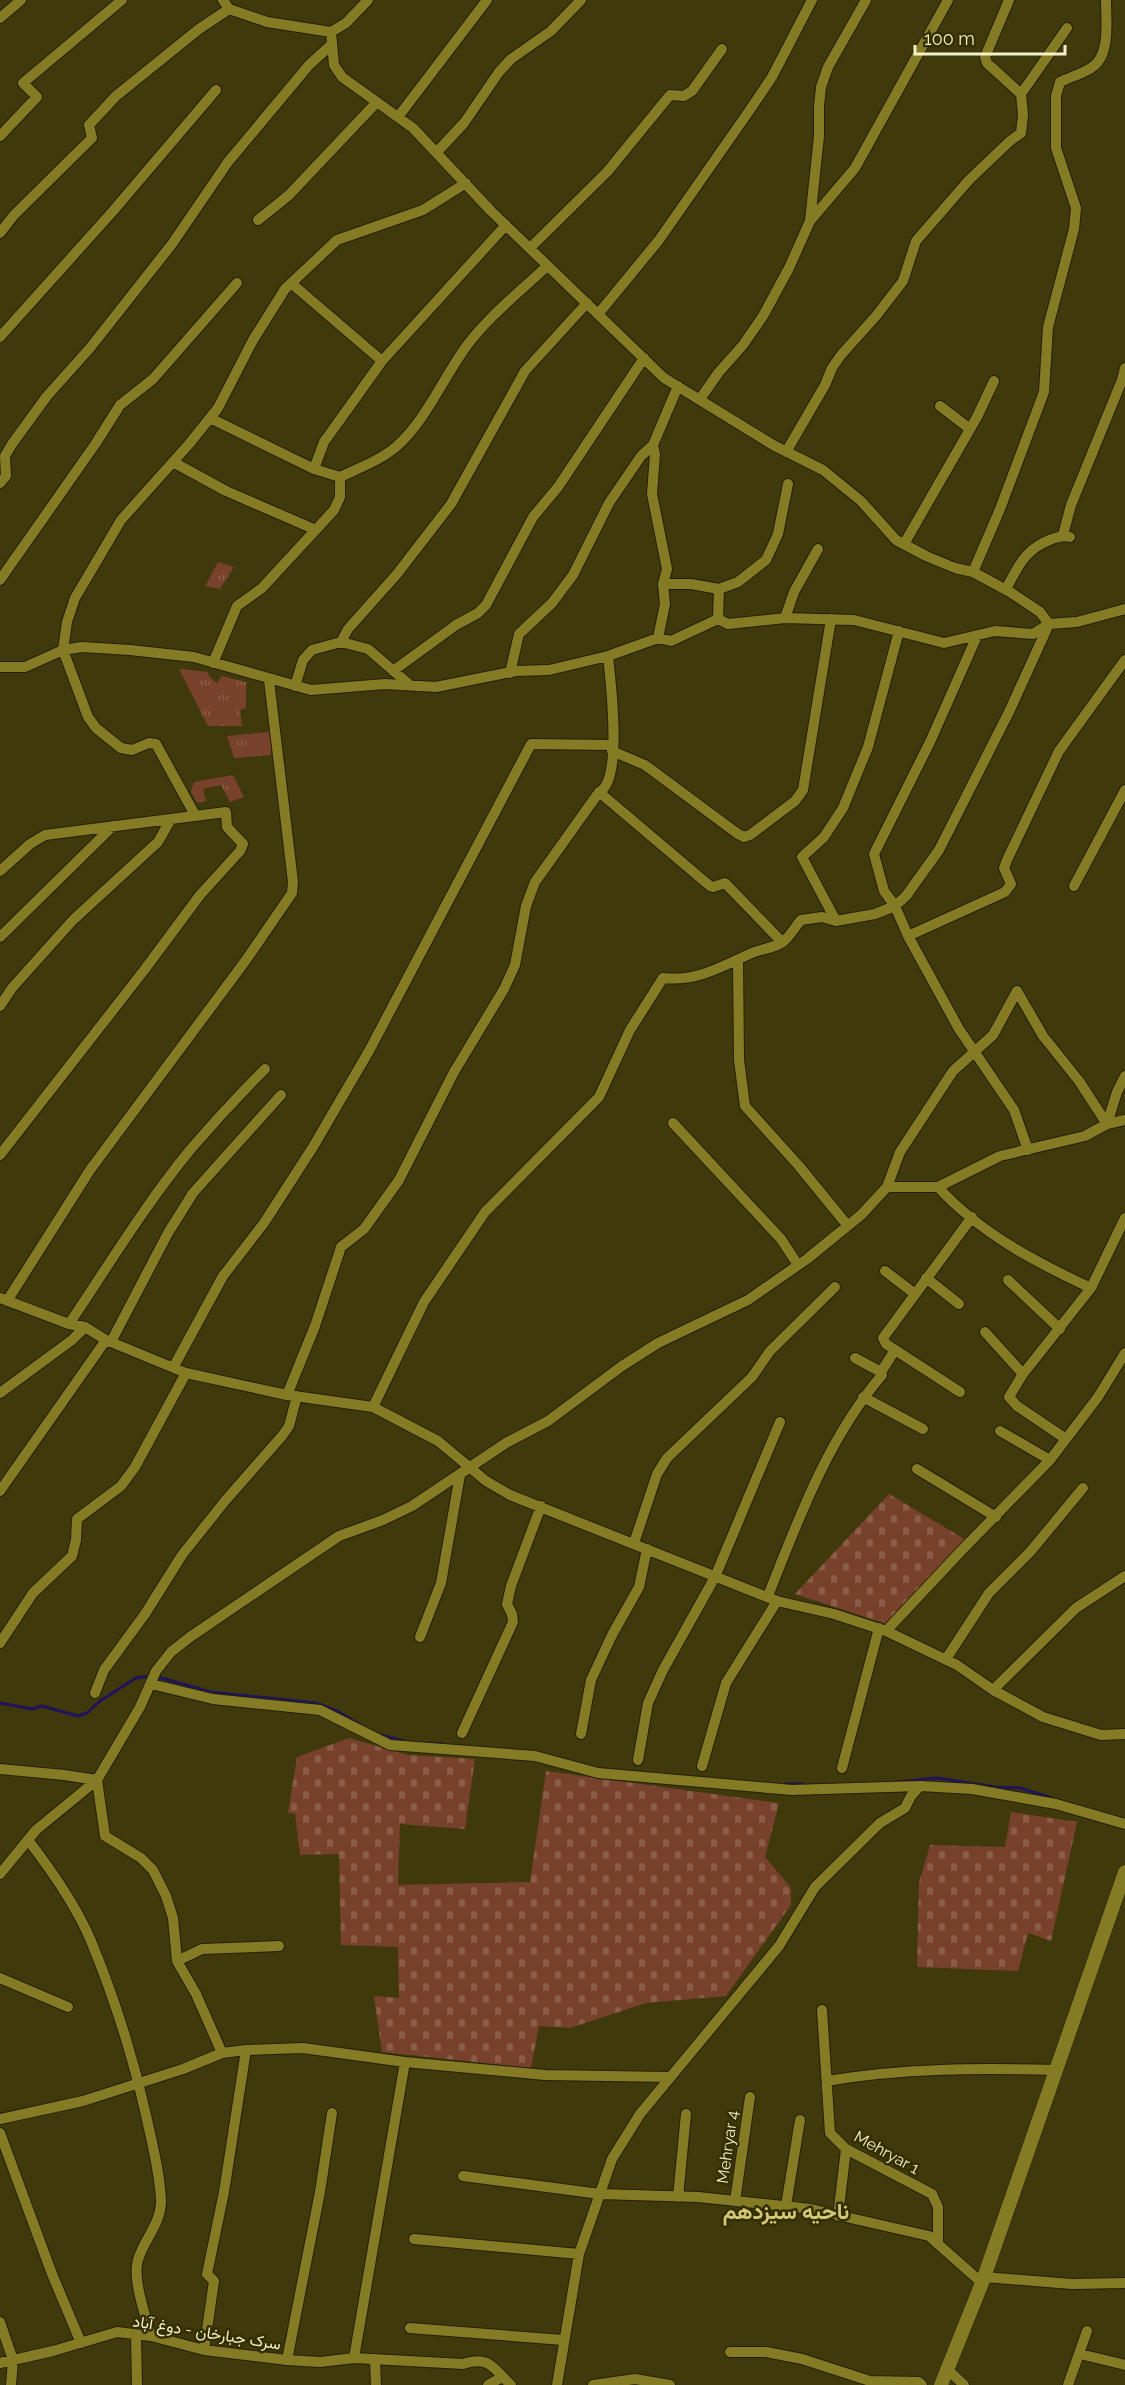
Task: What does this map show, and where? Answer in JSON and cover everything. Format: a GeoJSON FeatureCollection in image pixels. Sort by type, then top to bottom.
{"type":"FeatureCollection","features":[{"type":"Feature","properties":{"kind":"street"},"geometry":{"type":"LineString","coordinates":[[0,18],[21,0]]}},
{"type":"Feature","properties":{"kind":"street"},"geometry":{"type":"LineString","coordinates":[[0,136],[37,97],[23,83],[122,0]]}},
{"type":"Feature","properties":{"kind":"street"},"geometry":{"type":"LineString","coordinates":[[0,233],[14,215],[92,138],[89,125],[116,96],[226,5],[267,22],[331,32],[346,23],[368,0]]}},
{"type":"Feature","properties":{"kind":"street"},"geometry":{"type":"LineString","coordinates":[[398,117],[487,0]]}},
{"type":"Feature","properties":{"kind":"street"},"geometry":{"type":"LineString","coordinates":[[437,152],[464,123],[499,72],[511,59],[551,31],[581,0]]}},
{"type":"Feature","properties":{"kind":"street"},"geometry":{"type":"LineString","coordinates":[[599,314],[658,240],[747,114],[772,77],[812,0]]}},
{"type":"Feature","properties":{"kind":"street"},"geometry":{"type":"LineString","coordinates":[[810,221],[818,147],[821,87],[828,67],[866,0]]}},
{"type":"Feature","properties":{"kind":"street"},"geometry":{"type":"LineString","coordinates":[[700,399],[764,316],[810,221],[855,168],[948,0]]}},
{"type":"Feature","properties":{"kind":"street"},"geometry":{"type":"LineString","coordinates":[[1009,0],[985,57],[987,63],[1021,94]]}},
{"type":"Feature","properties":{"kind":"street"},"geometry":{"type":"LineString","coordinates":[[973,572],[1000,509],[1044,392],[1048,327],[1074,230],[1076,208],[1056,148],[1056,96],[1060,82],[1090,69],[1102,60],[1106,0]]}},
{"type":"Feature","properties":{"kind":"street"},"geometry":{"type":"LineString","coordinates":[[786,452],[841,355],[903,281],[916,241],[969,180],[1021,133],[1023,115],[1021,94],[1067,28]]}},
{"type":"Feature","properties":{"kind":"street"},"geometry":{"type":"LineString","coordinates":[[331,32],[334,65],[342,77],[413,128],[547,266],[664,378],[786,452],[823,470],[861,501],[896,540],[955,568],[973,572],[1006,589],[1040,612],[1049,624]]}},
{"type":"Feature","properties":{"kind":"street"},"geometry":{"type":"LineString","coordinates":[[0,483],[6,476],[4,451],[47,396],[90,348],[172,244],[228,162],[309,65],[332,45]]}},
{"type":"Feature","properties":{"kind":"street"},"geometry":{"type":"LineString","coordinates":[[530,248],[607,171],[670,95],[684,96],[692,91],[722,48]]}},
{"type":"Feature","properties":{"kind":"street"},"geometry":{"type":"LineString","coordinates":[[0,337],[114,211],[216,90]]}},
{"type":"Feature","properties":{"kind":"street"},"geometry":{"type":"LineString","coordinates":[[258,220],[289,195],[376,103]]}},
{"type":"Feature","properties":{"kind":"street"},"geometry":{"type":"LineString","coordinates":[[195,814],[156,744],[149,743],[132,750],[121,748],[96,728],[88,717],[63,650],[67,622],[75,598],[121,520],[218,408],[254,340],[291,283],[337,240],[423,210],[466,183]]}},
{"type":"Feature","properties":{"kind":"street"},"geometry":{"type":"LineString","coordinates":[[314,469],[324,442],[382,361],[506,225]]}},
{"type":"Feature","properties":{"kind":"street"},"geometry":{"type":"LineString","coordinates":[[210,418],[314,469],[340,477],[376,460],[397,446],[415,424],[468,343],[490,319],[547,266]]}},
{"type":"Feature","properties":{"kind":"street"},"geometry":{"type":"LineString","coordinates":[[0,580],[96,444],[120,405],[153,379],[237,283]]}},
{"type":"Feature","properties":{"kind":"street"},"geometry":{"type":"LineString","coordinates":[[291,283],[382,361]]}},
{"type":"Feature","properties":{"kind":"street"},"geometry":{"type":"LineString","coordinates":[[341,642],[348,629],[397,574],[451,504],[525,371],[587,303]]}},
{"type":"Feature","properties":{"kind":"street"},"geometry":{"type":"LineString","coordinates":[[393,671],[456,625],[478,613],[486,605],[533,516],[558,487],[644,358]]}},
{"type":"Feature","properties":{"kind":"street"},"geometry":{"type":"LineString","coordinates":[[1006,589],[1020,562],[1032,547],[1067,536],[1071,505],[1125,368]]}},
{"type":"Feature","properties":{"kind":"street"},"geometry":{"type":"LineString","coordinates":[[904,544],[970,429],[994,381]]}},
{"type":"Feature","properties":{"kind":"street"},"geometry":{"type":"LineString","coordinates":[[510,673],[519,634],[552,603],[573,575],[609,503],[641,456],[653,445],[678,386]]}},
{"type":"Feature","properties":{"kind":"street"},"geometry":{"type":"LineString","coordinates":[[940,406],[970,429]]}},
{"type":"Feature","properties":{"kind":"street"},"geometry":{"type":"LineString","coordinates":[[653,445],[655,454],[652,494],[667,569],[663,584],[665,604],[658,638]]}},
{"type":"Feature","properties":{"kind":"street"},"geometry":{"type":"LineString","coordinates":[[173,462],[226,491],[316,530]]}},
{"type":"Feature","properties":{"kind":"street"},"geometry":{"type":"LineString","coordinates":[[213,663],[237,606],[262,588],[334,510],[340,497],[340,477]]}},
{"type":"Feature","properties":{"kind":"street"},"geometry":{"type":"LineString","coordinates":[[663,584],[691,584],[719,589],[738,582],[766,560],[778,534],[788,484]]}},
{"type":"Feature","properties":{"kind":"street"},"geometry":{"type":"LineString","coordinates":[[785,618],[794,592],[818,549]]}},
{"type":"Feature","properties":{"kind":"street"},"geometry":{"type":"LineString","coordinates":[[718,619],[719,589]]}},
{"type":"Feature","properties":{"kind":"street"},"geometry":{"type":"LineString","coordinates":[[718,619],[728,624],[785,618],[854,620],[944,643],[994,632],[1033,634],[1049,624],[1077,622],[1125,609]]}},
{"type":"Feature","properties":{"kind":"street"},"geometry":{"type":"LineString","coordinates":[[0,673],[25,666],[63,650],[82,647],[194,657],[311,690],[385,684],[436,687],[510,673],[549,670],[608,656],[658,638],[671,641],[718,619]]}},
{"type":"Feature","properties":{"kind":"street"},"geometry":{"type":"LineString","coordinates":[[174,1366],[223,1276],[264,1223],[313,1147],[363,1060],[531,744],[612,748],[645,765],[738,834],[744,837],[750,835],[795,801],[803,790],[831,619]]}},
{"type":"Feature","properties":{"kind":"street"},"geometry":{"type":"LineString","coordinates":[[373,1407],[424,1302],[485,1212],[599,1097],[610,1078],[630,1030],[663,978],[676,980],[696,977],[724,968],[782,942],[801,920],[822,917],[836,921],[874,914],[895,906],[906,896],[939,850],[1009,712],[1049,624]]}},
{"type":"Feature","properties":{"kind":"street"},"geometry":{"type":"LineString","coordinates":[[836,921],[802,857],[824,837],[843,808],[868,747],[899,631]]}},
{"type":"Feature","properties":{"kind":"street"},"geometry":{"type":"LineString","coordinates":[[977,636],[930,742],[874,854],[884,891],[895,906],[908,936],[959,1029],[1014,1110],[1028,1150]]}},
{"type":"Feature","properties":{"kind":"street"},"geometry":{"type":"LineString","coordinates":[[295,686],[303,660],[312,650],[341,642],[368,649],[410,685]]}},
{"type":"Feature","properties":{"kind":"street"},"geometry":{"type":"LineString","coordinates":[[95,1693],[104,1670],[145,1614],[182,1555],[289,1426],[292,1395],[341,1247],[364,1229],[399,1180],[454,1072],[504,989],[515,965],[526,906],[535,882],[608,780],[614,712],[608,656]]}},
{"type":"Feature","properties":{"kind":"street"},"geometry":{"type":"LineString","coordinates":[[908,936],[1005,892],[1011,884],[1004,868],[1007,860],[1059,751],[1125,660]]}},
{"type":"Feature","properties":{"kind":"street"},"geometry":{"type":"LineString","coordinates":[[0,667],[25,666]]}},
{"type":"Feature","properties":{"kind":"street"},"geometry":{"type":"LineString","coordinates":[[269,680],[293,882],[292,893],[246,960],[90,1170],[4,1299],[69,1324],[84,1327],[186,1373],[292,1395],[373,1407],[438,1441],[464,1472],[510,1495],[773,1599],[834,1614],[882,1630],[945,1659],[993,1690],[1043,1717],[1101,1735],[1125,1734]]}},
{"type":"Feature","properties":{"kind":"street"},"geometry":{"type":"LineString","coordinates":[[1074,886],[1125,790]]}},
{"type":"Feature","properties":{"kind":"street"},"geometry":{"type":"LineString","coordinates":[[599,792],[710,886],[725,883],[782,942]]}},
{"type":"Feature","properties":{"kind":"street"},"geometry":{"type":"LineString","coordinates":[[0,872],[30,844],[45,835],[195,814],[226,812],[227,827],[243,844],[200,895],[0,1155]]}},
{"type":"Feature","properties":{"kind":"street"},"geometry":{"type":"LineString","coordinates":[[0,1006],[12,988],[73,920],[158,842],[171,819]]}},
{"type":"Feature","properties":{"kind":"street"},"geometry":{"type":"LineString","coordinates":[[0,937],[113,826]]}},
{"type":"Feature","properties":{"kind":"street"},"geometry":{"type":"LineString","coordinates":[[738,960],[739,1060],[745,1106],[799,1166],[848,1226]]}},
{"type":"Feature","properties":{"kind":"street"},"geometry":{"type":"LineString","coordinates":[[0,1874],[36,1830],[97,1780],[153,1678],[171,1652],[190,1637],[339,1536],[383,1520],[412,1506],[506,1443],[548,1421],[622,1366],[658,1343],[748,1300],[798,1265],[861,1215],[887,1187],[900,1152],[953,1071],[993,1035],[1017,992],[1043,1036],[1079,1081],[1107,1124]]}},
{"type":"Feature","properties":{"kind":"street"},"geometry":{"type":"LineString","coordinates":[[69,1324],[137,1223],[189,1152],[224,1111],[265,1069]]}},
{"type":"Feature","properties":{"kind":"street"},"geometry":{"type":"LineString","coordinates":[[1107,1124],[1116,1092],[1125,1076]]}},
{"type":"Feature","properties":{"kind":"street"},"geometry":{"type":"LineString","coordinates":[[0,1491],[109,1340],[168,1233],[193,1193],[281,1095]]}},
{"type":"Feature","properties":{"kind":"street"},"geometry":{"type":"LineString","coordinates":[[887,1187],[938,1187],[1000,1156],[1085,1136],[1107,1124],[1125,1120]]}},
{"type":"Feature","properties":{"kind":"street"},"geometry":{"type":"LineString","coordinates":[[673,1123],[768,1224],[798,1265]]}},
{"type":"Feature","properties":{"kind":"street"},"geometry":{"type":"LineString","coordinates":[[938,1187],[972,1217],[1019,1252],[1091,1288]]}},
{"type":"Feature","properties":{"kind":"street"},"geometry":{"type":"LineString","coordinates":[[960,1392],[895,1350],[884,1342],[883,1338],[972,1217]]}},
{"type":"Feature","properties":{"kind":"street"},"geometry":{"type":"LineString","coordinates":[[1066,1439],[1017,1406],[1009,1397],[1023,1374],[1091,1288],[1125,1218]]}},
{"type":"Feature","properties":{"kind":"street"},"geometry":{"type":"LineString","coordinates":[[885,1271],[915,1294]]}},
{"type":"Feature","properties":{"kind":"street"},"geometry":{"type":"LineString","coordinates":[[926,1278],[959,1304]]}},
{"type":"Feature","properties":{"kind":"street"},"geometry":{"type":"LineString","coordinates":[[1008,1280],[1060,1329]]}},
{"type":"Feature","properties":{"kind":"street"},"geometry":{"type":"LineString","coordinates":[[634,1543],[657,1474],[667,1458],[752,1377],[770,1351],[835,1287]]}},
{"type":"Feature","properties":{"kind":"street"},"geometry":{"type":"LineString","coordinates":[[0,1393],[72,1340],[84,1327]]}},
{"type":"Feature","properties":{"kind":"street"},"geometry":{"type":"LineString","coordinates":[[985,1332],[1023,1374]]}},
{"type":"Feature","properties":{"kind":"street"},"geometry":{"type":"LineString","coordinates":[[702,1766],[726,1683],[773,1599],[794,1531],[826,1461],[863,1397],[882,1375],[881,1372],[895,1350]]}},
{"type":"Feature","properties":{"kind":"street"},"geometry":{"type":"LineString","coordinates":[[842,1768],[882,1630],[1050,1460],[1098,1397],[1125,1353]]}},
{"type":"Feature","properties":{"kind":"street"},"geometry":{"type":"LineString","coordinates":[[855,1358],[881,1372]]}},
{"type":"Feature","properties":{"kind":"street"},"geometry":{"type":"LineString","coordinates":[[0,1642],[33,1593],[72,1556],[76,1540],[77,1519],[122,1486],[135,1467],[186,1373]]}},
{"type":"Feature","properties":{"kind":"street"},"geometry":{"type":"LineString","coordinates":[[863,1397],[923,1429]]}},
{"type":"Feature","properties":{"kind":"street"},"geometry":{"type":"LineString","coordinates":[[638,1760],[648,1703],[663,1670],[715,1577],[780,1422]]}},
{"type":"Feature","properties":{"kind":"street"},"geometry":{"type":"LineString","coordinates":[[1000,1431],[1050,1460]]}},
{"type":"Feature","properties":{"kind":"street"},"geometry":{"type":"LineString","coordinates":[[916,1469],[996,1517]]}},
{"type":"Feature","properties":{"kind":"street"},"geometry":{"type":"LineString","coordinates":[[420,1636],[441,1583],[464,1472]]}},
{"type":"Feature","properties":{"kind":"street"},"geometry":{"type":"LineString","coordinates":[[945,1659],[989,1593],[1030,1552],[1083,1488]]}},
{"type":"Feature","properties":{"kind":"street"},"geometry":{"type":"LineString","coordinates":[[462,1733],[513,1622],[507,1604],[511,1586],[541,1506]]}},
{"type":"Feature","properties":{"kind":"street"},"geometry":{"type":"LineString","coordinates":[[581,1734],[591,1680],[612,1635],[639,1587],[647,1549]]}},
{"type":"Feature","properties":{"kind":"street"},"geometry":{"type":"LineString","coordinates":[[993,1690],[1076,1608],[1125,1576]]}},
{"type":"Feature","properties":{"kind":"street"},"geometry":{"type":"LineString","coordinates":[[153,1678],[213,1699],[320,1710],[390,1745],[535,1756],[598,1773],[792,1790],[920,1786],[972,1789],[1056,1804],[1125,1824]]}},
{"type":"Feature","properties":{"kind":"street"},"geometry":{"type":"LineString","coordinates":[[0,1769],[97,1780]]}},
{"type":"Feature","properties":{"kind":"street"},"geometry":{"type":"LineString","coordinates":[[97,1780],[105,1836],[141,1858],[153,1870],[166,1896],[173,1918],[177,1960],[196,1994],[222,2053]]}},
{"type":"Feature","properties":{"kind":"street"},"geometry":{"type":"LineString","coordinates":[[557,2385],[579,2254],[612,2159],[640,2114],[779,1946],[815,1887],[880,1823],[905,1808],[910,1796],[920,1786]]}},
{"type":"Feature","properties":{"kind":"street"},"geometry":{"type":"LineString","coordinates":[[28,1840],[50,1868],[90,1940],[139,2083],[153,2147],[161,2201],[159,2215],[138,2259],[136,2271],[151,2336]]}},
{"type":"Feature","properties":{"kind":"street"},"geometry":{"type":"LineString","coordinates":[[940,2385],[983,2280],[1056,2070],[1119,1902],[1125,1872]]}},
{"type":"Feature","properties":{"kind":"street"},"geometry":{"type":"LineString","coordinates":[[177,1960],[202,1949],[279,1946]]}},
{"type":"Feature","properties":{"kind":"street"},"geometry":{"type":"LineString","coordinates":[[0,1978],[68,2007]]}},
{"type":"Feature","properties":{"kind":"street","name":"Mehryar 1"},"geometry":{"type":"LineString","coordinates":[[822,2010],[830,2133],[846,2149],[932,2194],[938,2207],[938,2244]]}},
{"type":"Feature","properties":{"kind":"street"},"geometry":{"type":"LineString","coordinates":[[0,2120],[83,2101],[183,2069],[222,2053],[246,2050],[303,2048],[405,2062],[545,2075],[670,2077]]}},
{"type":"Feature","properties":{"kind":"street"},"geometry":{"type":"LineString","coordinates":[[204,2350],[214,2281],[207,2274],[224,2192],[246,2050]]}},
{"type":"Feature","properties":{"kind":"street"},"geometry":{"type":"LineString","coordinates":[[354,2358],[405,2062]]}},
{"type":"Feature","properties":{"kind":"street"},"geometry":{"type":"LineString","coordinates":[[826,2081],[858,2076],[963,2068],[1056,2070]]}},
{"type":"Feature","properties":{"kind":"street","name":"Mehryar 4"},"geometry":{"type":"LineString","coordinates":[[735,2201],[750,2097]]}},
{"type":"Feature","properties":{"kind":"street"},"geometry":{"type":"LineString","coordinates":[[287,2360],[320,2192],[332,2113]]}},
{"type":"Feature","properties":{"kind":"street"},"geometry":{"type":"LineString","coordinates":[[678,2197],[686,2115]]}},
{"type":"Feature","properties":{"kind":"street"},"geometry":{"type":"LineString","coordinates":[[786,2206],[800,2120]]}},
{"type":"Feature","properties":{"kind":"street"},"geometry":{"type":"LineString","coordinates":[[0,2133],[48,2265],[81,2343]]}},
{"type":"Feature","properties":{"kind":"street"},"geometry":{"type":"LineString","coordinates":[[838,2216],[846,2149]]}},
{"type":"Feature","properties":{"kind":"street"},"geometry":{"type":"LineString","coordinates":[[463,2176],[600,2194],[735,2201],[811,2209],[929,2236],[983,2280],[1072,2284],[1125,2283]]}},
{"type":"Feature","properties":{"kind":"street"},"geometry":{"type":"LineString","coordinates":[[414,2239],[579,2254]]}},
{"type":"Feature","properties":{"kind":"street"},"geometry":{"type":"LineString","coordinates":[[0,2322],[13,2360],[11,2385]]}},
{"type":"Feature","properties":{"kind":"street"},"geometry":{"type":"LineString","coordinates":[[410,2328],[563,2340]]}},
{"type":"Feature","properties":{"kind":"street"},"geometry":{"type":"LineString","coordinates":[[1068,2385],[1087,2331]]}},
{"type":"Feature","properties":{"kind":"street","name":"سرک جبارخان - دوغ آباد"},"geometry":{"type":"LineString","coordinates":[[0,2362],[117,2332],[151,2336],[204,2350],[287,2360],[320,2362],[354,2358],[463,2364],[474,2360],[486,2362],[511,2385]]}},
{"type":"Feature","properties":{"kind":"street"},"geometry":{"type":"LineString","coordinates":[[136,2336],[137,2385]]}},
{"type":"Feature","properties":{"kind":"street"},"geometry":{"type":"LineString","coordinates":[[730,2352],[766,2352],[825,2365],[870,2381],[919,2382],[922,2385]]}},
{"type":"Feature","properties":{"kind":"street"},"geometry":{"type":"LineString","coordinates":[[1080,2354],[1125,2364]]}},
{"type":"Feature","properties":{"kind":"street"},"geometry":{"type":"LineString","coordinates":[[375,2360],[376,2385]]}},
{"type":"Feature","properties":{"kind":"street"},"geometry":{"type":"LineString","coordinates":[[947,2369],[964,2385]]}},
{"type":"Feature","properties":{"kind":"street"},"geometry":{"type":"LineString","coordinates":[[488,2385],[502,2377]]}},
{"type":"Feature","properties":{"kind":"street"},"geometry":{"type":"LineString","coordinates":[[593,2385],[635,2379],[670,2385]]}},
{"type":"Feature","properties":{"kind":"green space"},"geometry":{"type":"Polygon","coordinates":[[[218,562],[234,567],[220,589],[205,586],[218,562]]]}},
{"type":"Feature","properties":{"kind":"green space"},"geometry":{"type":"Polygon","coordinates":[[[179,669],[208,672],[217,683],[222,676],[246,682],[246,708],[240,710],[242,726],[208,726],[179,669]]]}},
{"type":"Feature","properties":{"kind":"green space"},"geometry":{"type":"Polygon","coordinates":[[[271,732],[271,755],[234,758],[227,736],[271,732]]]}},
{"type":"Feature","properties":{"kind":"green space"},"geometry":{"type":"Polygon","coordinates":[[[233,775],[244,797],[230,802],[221,785],[203,789],[206,801],[197,803],[191,792],[194,782],[233,775]]]}},
{"type":"Feature","properties":{"kind":"green space"},"geometry":{"type":"Polygon","coordinates":[[[889,1494],[966,1540],[887,1624],[795,1594],[889,1494]]]}},
{"type":"Feature","properties":{"kind":"green space"},"geometry":{"type":"Polygon","coordinates":[[[349,1738],[408,1755],[475,1759],[465,1829],[400,1824],[398,1885],[530,1882],[546,1771],[779,1803],[765,1857],[791,1888],[791,1905],[726,1996],[646,2003],[570,2028],[539,2026],[531,2068],[382,2052],[374,1996],[399,1998],[398,1947],[341,1945],[339,1854],[300,1855],[295,1814],[288,1813],[297,1757],[349,1738]]]}},
{"type":"Feature","properties":{"kind":"green space"},"geometry":{"type":"Polygon","coordinates":[[[1011,1812],[1077,1822],[1051,1941],[1028,1933],[1018,1971],[917,1967],[919,1883],[930,1845],[1005,1847],[1011,1812]]]}},
{"type":"Feature","properties":{"kind":"waterway"},"geometry":{"type":"LineString","coordinates":[[0,1703],[32,1709],[42,1706],[78,1716],[87,1713],[100,1701],[136,1678],[151,1676]]}},
{"type":"Feature","properties":{"kind":"waterway"},"geometry":{"type":"LineString","coordinates":[[158,1677],[211,1692],[316,1703],[337,1711],[359,1724]]}},
{"type":"Feature","properties":{"kind":"waterway"},"geometry":{"type":"LineString","coordinates":[[381,1735],[404,1741]]}},
{"type":"Feature","properties":{"kind":"waterway"},"geometry":{"type":"LineString","coordinates":[[428,1743],[443,1744]]}},
{"type":"Feature","properties":{"kind":"waterway"},"geometry":{"type":"LineString","coordinates":[[896,1782],[937,1778],[996,1787],[1020,1788],[1052,1798]]}},
{"type":"Feature","properties":{"kind":"waterway"},"geometry":{"type":"LineString","coordinates":[[785,1784],[803,1784]]}},
{"type":"Feature","properties":{"kind":"district","name":"ناحیه سیزدهم"},"geometry":{"type":"Point","coordinates":[786,2211]}}]}
